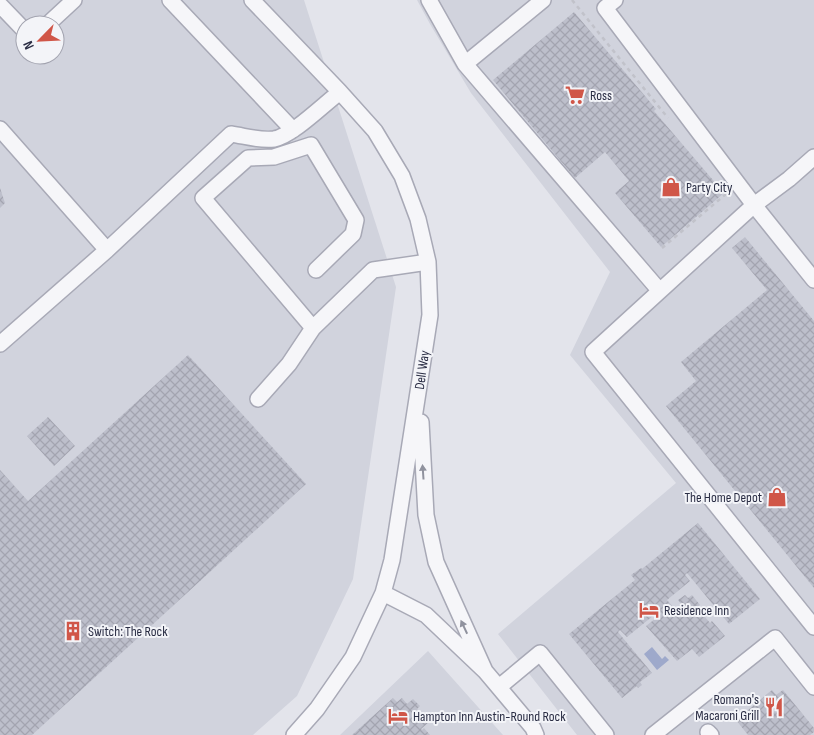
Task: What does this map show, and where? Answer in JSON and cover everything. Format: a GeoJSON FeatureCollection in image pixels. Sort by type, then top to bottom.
{"type":"FeatureCollection","features":[{"type":"Feature","properties":{"kind":"street"},"geometry":{"type":"LineString","coordinates":[[57,15],[74,0]]}},
{"type":"Feature","properties":{"kind":"street"},"geometry":{"type":"LineString","coordinates":[[170,0],[293,130]]}},
{"type":"Feature","properties":{"kind":"street","name":"Dell Way"},"geometry":{"type":"LineString","coordinates":[[252,0],[340,92],[374,131],[402,176],[418,219],[428,262],[430,315],[392,560],[383,593],[353,657],[317,709],[294,735]]}},
{"type":"Feature","properties":{"kind":"street"},"geometry":{"type":"LineString","coordinates":[[429,0],[465,64],[659,290]]}},
{"type":"Feature","properties":{"kind":"street"},"geometry":{"type":"LineString","coordinates":[[465,64],[543,0]]}},
{"type":"Feature","properties":{"kind":"street"},"geometry":{"type":"LineString","coordinates":[[615,0],[605,8],[754,205],[814,280]]}},
{"type":"Feature","properties":{"kind":"street"},"geometry":{"type":"LineString","coordinates":[[5,7],[15,19]]}},
{"type":"Feature","properties":{"kind":"street"},"geometry":{"type":"LineString","coordinates":[[0,344],[107,250],[231,134],[258,139],[275,139],[293,130],[340,92]]}},
{"type":"Feature","properties":{"kind":"street"},"geometry":{"type":"LineString","coordinates":[[0,130],[107,250]]}},
{"type":"Feature","properties":{"kind":"street"},"geometry":{"type":"LineString","coordinates":[[313,328],[203,198],[248,158],[274,157],[311,145],[356,220],[353,234],[316,270]]}},
{"type":"Feature","properties":{"kind":"street"},"geometry":{"type":"LineString","coordinates":[[814,157],[789,179],[754,205],[593,352],[814,627]]}},
{"type":"Feature","properties":{"kind":"street"},"geometry":{"type":"LineString","coordinates":[[258,399],[289,364],[313,328],[374,270],[428,262]]}},
{"type":"Feature","properties":{"kind":"street"},"geometry":{"type":"LineString","coordinates":[[419,391],[426,516],[436,562],[485,671]]}},
{"type":"Feature","properties":{"kind":"street"},"geometry":{"type":"LineString","coordinates":[[383,593],[426,615],[485,671],[536,733]]}},
{"type":"Feature","properties":{"kind":"street"},"geometry":{"type":"LineString","coordinates":[[652,735],[775,638],[814,687]]}},
{"type":"Feature","properties":{"kind":"street"},"geometry":{"type":"LineString","coordinates":[[498,688],[540,653],[606,735]]}},
{"type":"Feature","properties":{"kind":"path"},"geometry":{"type":"LineString","coordinates":[[572,0],[672,123]]}},
{"type":"Feature","properties":{"kind":"path"},"geometry":{"type":"LineString","coordinates":[[662,248],[728,192]]}},
{"type":"Feature","properties":{"kind":"shaded area"},"geometry":{"type":"Polygon","coordinates":[[[0,0],[304,0],[396,287],[353,579],[297,696],[253,735],[0,735],[0,0]]]}},
{"type":"Feature","properties":{"kind":"shaded area"},"geometry":{"type":"Polygon","coordinates":[[[417,0],[814,0],[814,735],[577,735],[498,634],[676,483],[570,355],[610,272],[471,93],[417,0]]]}},
{"type":"Feature","properties":{"kind":"shaded area"},"geometry":{"type":"Polygon","coordinates":[[[428,651],[503,735],[340,735],[428,651]]]}},
{"type":"Feature","properties":{"kind":"water"},"geometry":{"type":"Polygon","coordinates":[[[652,647],[662,659],[665,656],[669,660],[657,670],[644,654],[652,647]]]}},
{"type":"Feature","properties":{"kind":"building","name":"Ross"},"geometry":{"type":"Polygon","coordinates":[[[574,12],[656,109],[654,111],[724,193],[661,247],[615,193],[629,181],[605,152],[575,178],[493,80],[574,12]]]}},
{"type":"Feature","properties":{"kind":"building"},"geometry":{"type":"Polygon","coordinates":[[[0,188],[5,203],[0,208],[0,188]]]}},
{"type":"Feature","properties":{"kind":"building","name":"The Home Depot"},"geometry":{"type":"Polygon","coordinates":[[[745,237],[814,321],[814,588],[666,406],[696,381],[681,362],[767,290],[732,248],[745,237]]]}},
{"type":"Feature","properties":{"kind":"building","name":"Switch: The Rock"},"geometry":{"type":"Polygon","coordinates":[[[188,355],[306,484],[32,735],[0,735],[0,470],[28,501],[188,355]]]}},
{"type":"Feature","properties":{"kind":"building"},"geometry":{"type":"Polygon","coordinates":[[[48,417],[75,446],[54,466],[27,436],[48,417]]]}},
{"type":"Feature","properties":{"kind":"building","name":"Residence Inn"},"geometry":{"type":"Polygon","coordinates":[[[698,523],[760,599],[729,624],[687,573],[685,575],[690,581],[667,600],[675,609],[681,604],[678,600],[685,595],[688,598],[692,595],[700,605],[697,607],[710,623],[712,621],[725,636],[699,657],[692,649],[677,661],[646,626],[661,614],[659,611],[627,637],[620,630],[618,632],[652,673],[640,682],[642,685],[638,688],[637,686],[622,698],[569,634],[635,580],[631,575],[642,569],[698,523]]]}},
{"type":"Feature","properties":{"kind":"building","name":"Romano's Macaroni Grill"},"geometry":{"type":"Polygon","coordinates":[[[772,690],[776,695],[783,690],[814,728],[814,732],[810,735],[748,735],[736,720],[772,690]]]}},
{"type":"Feature","properties":{"kind":"building","name":"Hampton Inn Austin-Round Rock"},"geometry":{"type":"Polygon","coordinates":[[[393,698],[397,702],[402,698],[407,704],[413,699],[420,706],[417,709],[429,722],[421,729],[424,728],[430,735],[352,735],[393,698]]]}},
{"type":"Feature","properties":{"kind":"place","name":"Ross"},"geometry":{"type":"Point","coordinates":[575,95]}},
{"type":"Feature","properties":{"kind":"place","name":"Party City"},"geometry":{"type":"Point","coordinates":[671,187]}},
{"type":"Feature","properties":{"kind":"place","name":"The Home Depot"},"geometry":{"type":"Point","coordinates":[777,497]}},
{"type":"Feature","properties":{"kind":"place","name":"Residence Inn"},"geometry":{"type":"Point","coordinates":[649,610]}},
{"type":"Feature","properties":{"kind":"place","name":"Switch: The Rock"},"geometry":{"type":"Point","coordinates":[73,631]}},
{"type":"Feature","properties":{"kind":"place","name":"Romano's Macaroni Grill"},"geometry":{"type":"Point","coordinates":[774,707]}},
{"type":"Feature","properties":{"kind":"place","name":"Hampton Inn Austin-Round Rock"},"geometry":{"type":"Point","coordinates":[398,716]}}]}
